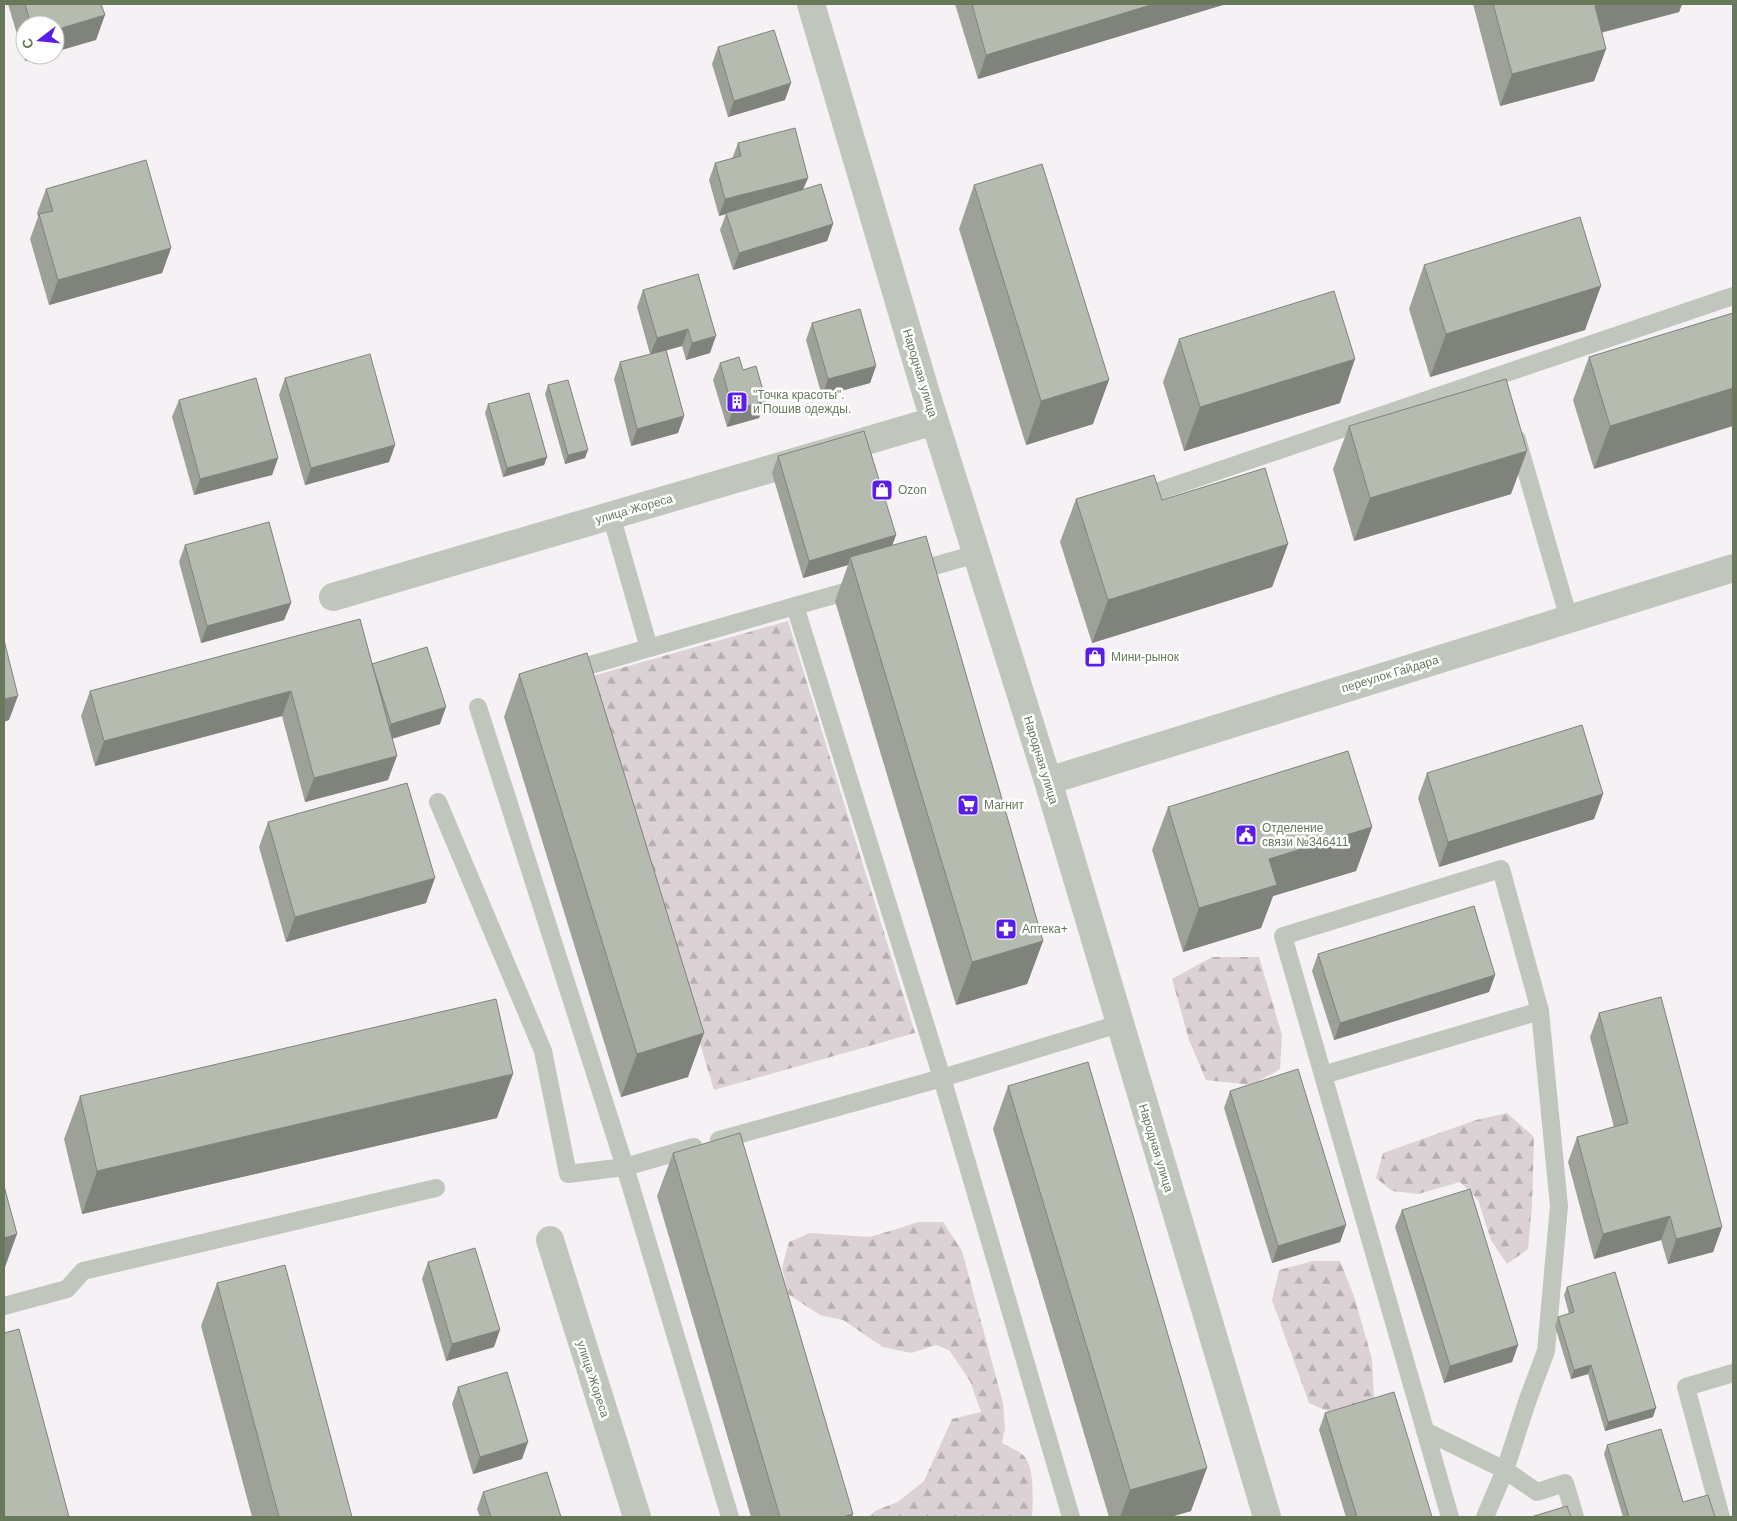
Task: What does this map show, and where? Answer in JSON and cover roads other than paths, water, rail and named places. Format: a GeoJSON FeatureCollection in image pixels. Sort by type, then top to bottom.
{"type":"FeatureCollection","features":[{"type":"Feature","properties":{"kind":"street","name":"Народная улица"},"geometry":{"type":"LineString","coordinates":[[811,4],[934,421],[1048,781],[1262,1516]]}},
{"type":"Feature","properties":{"kind":"street","name":"улица Жореса"},"geometry":{"type":"LineString","coordinates":[[333,597],[934,421]]}},
{"type":"Feature","properties":{"kind":"street","name":"переулок Гайдара"},"geometry":{"type":"LineString","coordinates":[[1048,781],[1733,568]]}},
{"type":"Feature","properties":{"kind":"street","name":"улица Жореса"},"geometry":{"type":"LineString","coordinates":[[550,1240],[637,1517]]}},
{"type":"Feature","properties":{"kind":"lane"},"geometry":{"type":"LineString","coordinates":[[1159,491],[1733,296]]}},
{"type":"Feature","properties":{"kind":"lane"},"geometry":{"type":"LineString","coordinates":[[1498,376],[1504,394]]}},
{"type":"Feature","properties":{"kind":"lane"},"geometry":{"type":"LineString","coordinates":[[1512,423],[1569,619]]}},
{"type":"Feature","properties":{"kind":"lane"},"geometry":{"type":"LineString","coordinates":[[611,515],[649,648]]}},
{"type":"Feature","properties":{"kind":"lane"},"geometry":{"type":"LineString","coordinates":[[900,576],[976,554]]}},
{"type":"Feature","properties":{"kind":"lane"},"geometry":{"type":"LineString","coordinates":[[573,670],[871,584]]}},
{"type":"Feature","properties":{"kind":"lane"},"geometry":{"type":"LineString","coordinates":[[795,606],[942,1078],[1072,1517]]}},
{"type":"Feature","properties":{"kind":"lane"},"geometry":{"type":"LineString","coordinates":[[478,707],[625,1167],[730,1517]]}},
{"type":"Feature","properties":{"kind":"lane"},"geometry":{"type":"LineString","coordinates":[[438,802],[543,1051],[568,1174],[625,1167],[942,1078],[1120,1024]]}},
{"type":"Feature","properties":{"kind":"lane"},"geometry":{"type":"LineString","coordinates":[[1450,1517],[1283,936],[1501,869],[1540,1011],[1558,1206],[1546,1351],[1505,1470],[1485,1517]]}},
{"type":"Feature","properties":{"kind":"lane"},"geometry":{"type":"LineString","coordinates":[[1322,1075],[1540,1011]]}},
{"type":"Feature","properties":{"kind":"lane"},"geometry":{"type":"LineString","coordinates":[[4,1306],[66,1289],[83,1271],[436,1188]]}},
{"type":"Feature","properties":{"kind":"lane"},"geometry":{"type":"LineString","coordinates":[[1722,1517],[1686,1387],[1733,1373]]}},
{"type":"Feature","properties":{"kind":"lane"},"geometry":{"type":"LineString","coordinates":[[1425,1431],[1505,1470],[1536,1492],[1565,1483],[1575,1517]]}},
{"type":"Feature","properties":{"kind":"place","name":"\"Точка красоты\". и Пошив одежды."},"geometry":{"type":"Point","coordinates":[737,402]}},
{"type":"Feature","properties":{"kind":"place","name":"Ozon"},"geometry":{"type":"Point","coordinates":[882,490]}},
{"type":"Feature","properties":{"kind":"place","name":"Мини-рынок"},"geometry":{"type":"Point","coordinates":[1095,657]}},
{"type":"Feature","properties":{"kind":"place","name":"Магнит"},"geometry":{"type":"Point","coordinates":[968,805]}},
{"type":"Feature","properties":{"kind":"place","name":"Отделение связи №346411"},"geometry":{"type":"Point","coordinates":[1246,835]}},
{"type":"Feature","properties":{"kind":"place","name":"Аптека+"},"geometry":{"type":"Point","coordinates":[1006,929]}}]}
